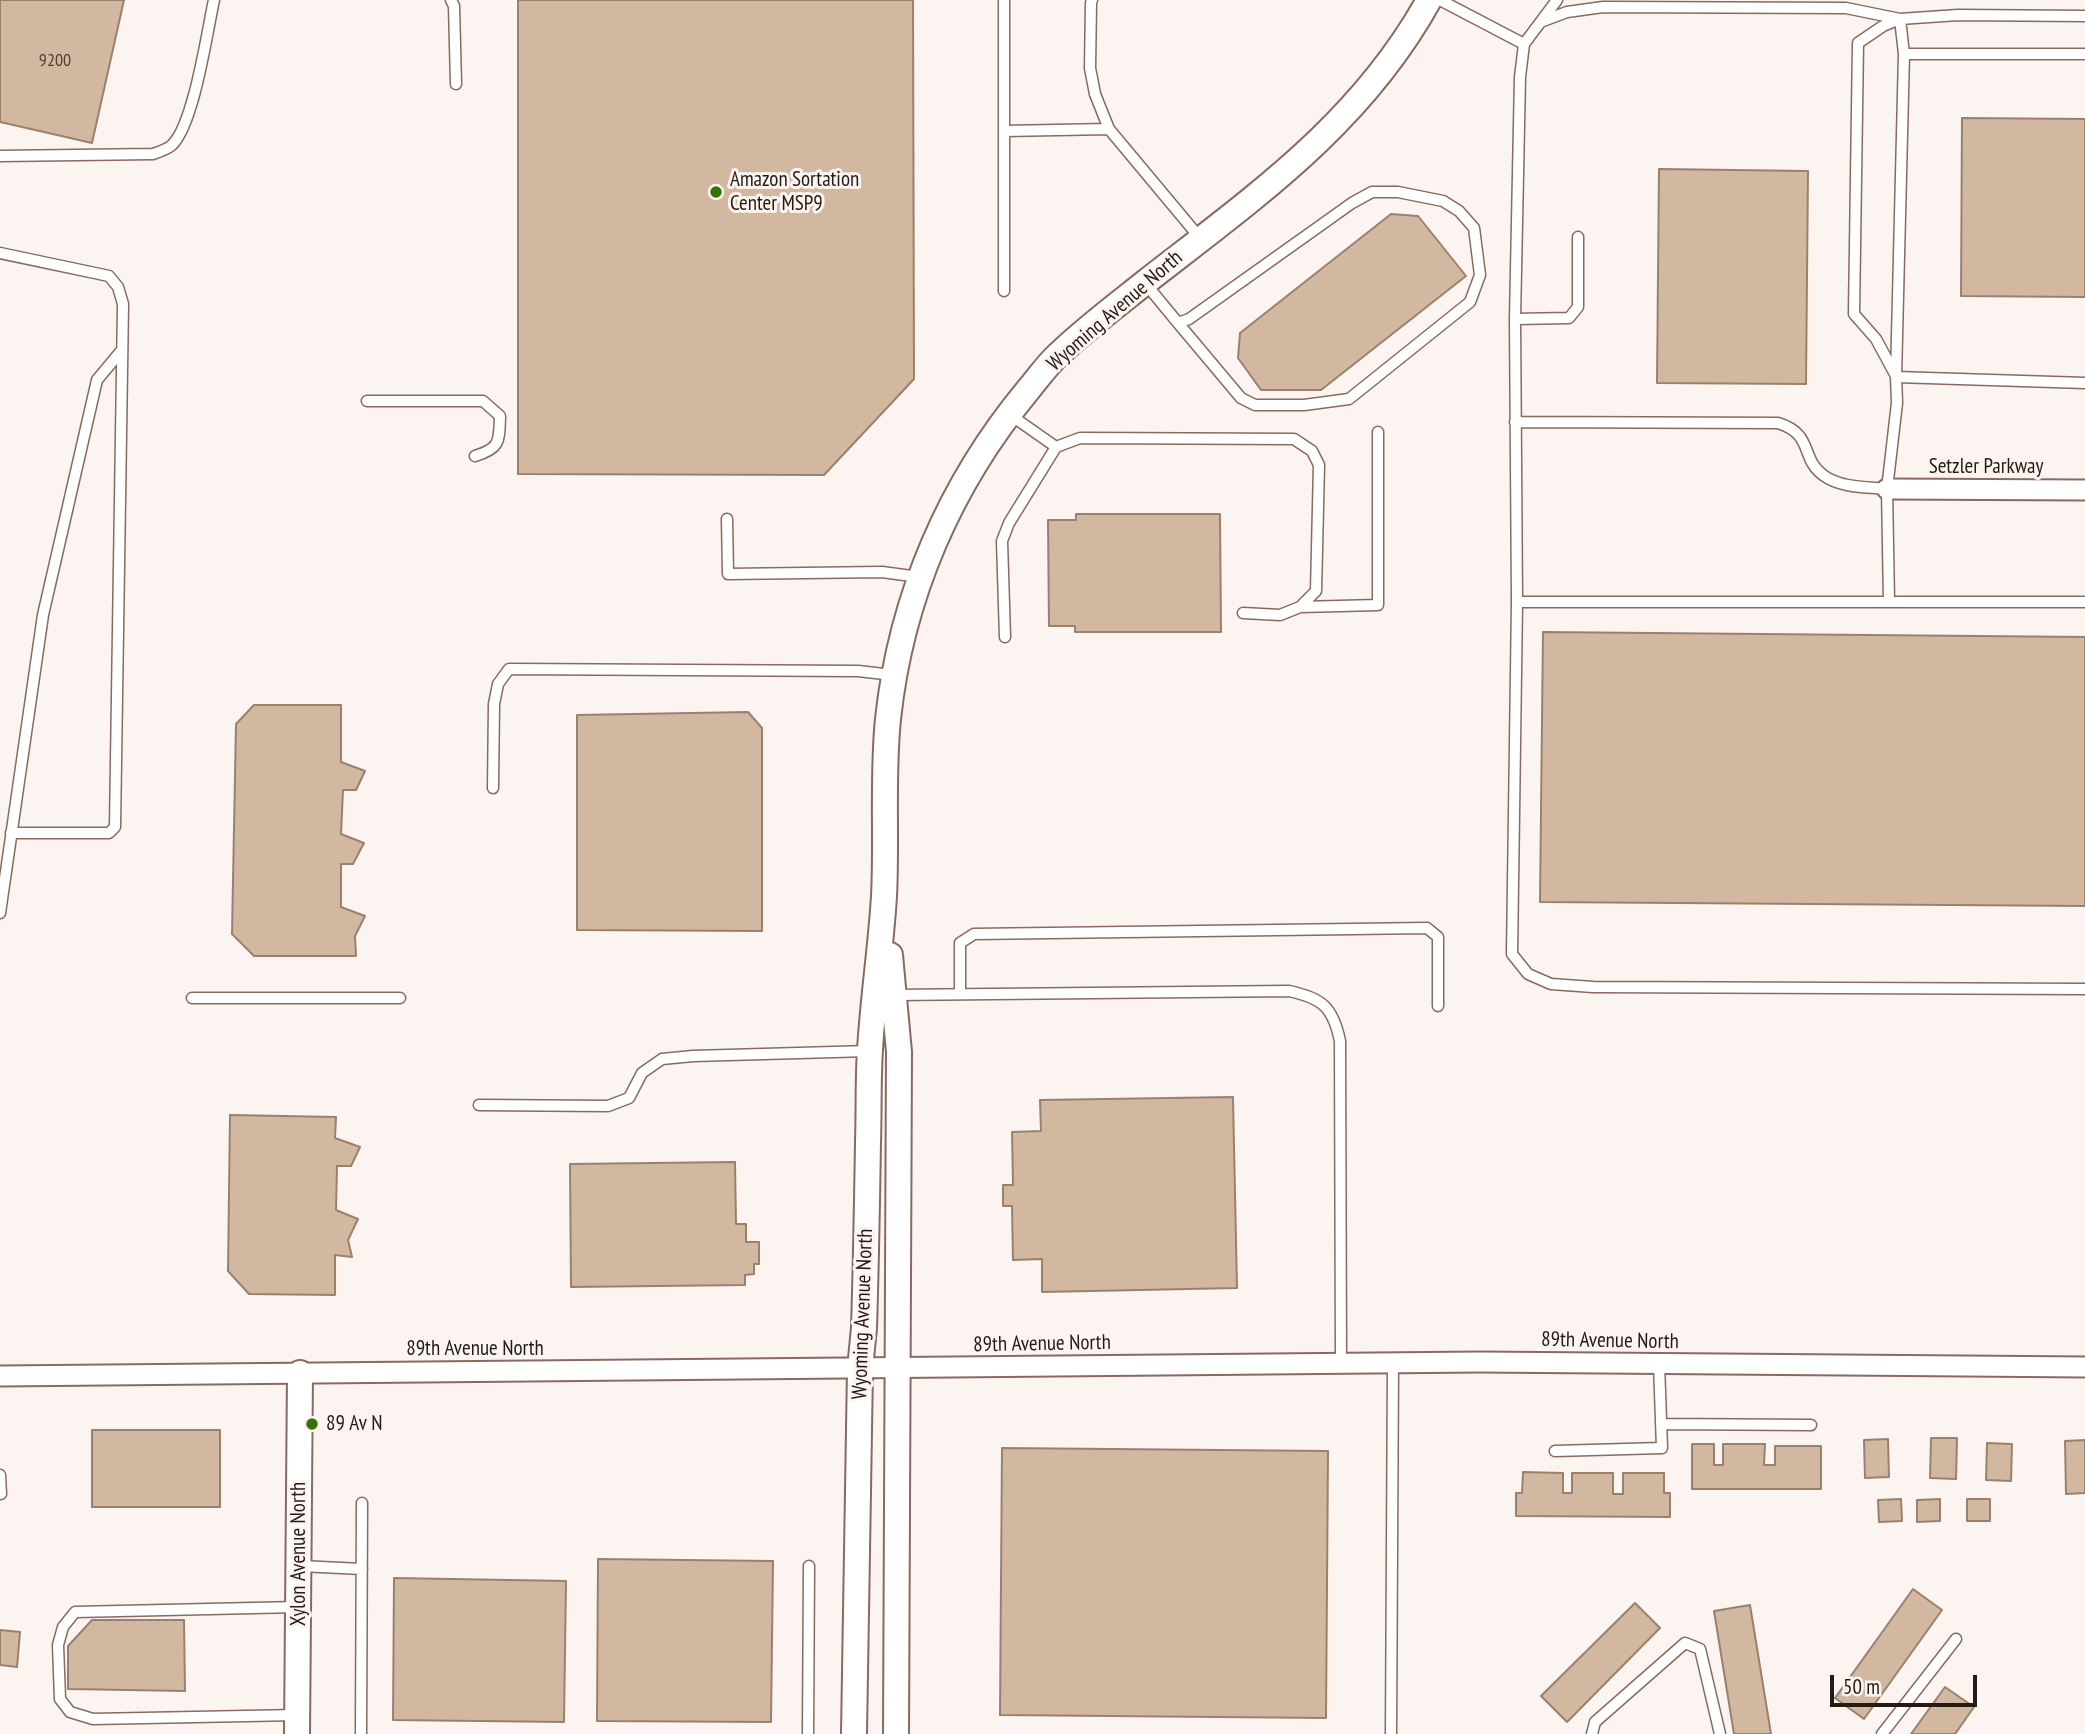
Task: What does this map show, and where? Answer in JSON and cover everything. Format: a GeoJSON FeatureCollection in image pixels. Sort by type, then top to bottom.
{"type":"FeatureCollection","features":[{"type":"Feature","properties":{"kind":"street","name":"Wyoming Avenue North"},"geometry":{"type":"LineString","coordinates":[[854,1734],[860,1369],[864,1328],[870,1051],[884,895],[887,733],[894,675],[920,577],[945,516],[976,462],[1009,414],[1056,356],[1111,309],[1265,189],[1324,137],[1377,78],[1410,35],[1429,0]]}},
{"type":"Feature","properties":{"kind":"street","name":"Setzler Parkway"},"geometry":{"type":"LineString","coordinates":[[1887,489],[2085,490]]}},
{"type":"Feature","properties":{"kind":"street","name":"Wyoming Avenue North"},"geometry":{"type":"LineString","coordinates":[[884,895],[899,1052],[896,1734]]}},
{"type":"Feature","properties":{"kind":"street","name":"89th Avenue North"},"geometry":{"type":"LineString","coordinates":[[0,1376],[1393,1363],[2085,1367]]}},
{"type":"Feature","properties":{"kind":"street","name":"Xylon Avenue North"},"geometry":{"type":"LineString","coordinates":[[297,1725],[300,1373]]}},
{"type":"Feature","properties":{"kind":"lane"},"geometry":{"type":"LineString","coordinates":[[0,156],[153,155],[172,145],[183,129],[193,99],[214,0]]}},
{"type":"Feature","properties":{"kind":"lane"},"geometry":{"type":"LineString","coordinates":[[452,0],[456,84]]}},
{"type":"Feature","properties":{"kind":"lane"},"geometry":{"type":"LineString","coordinates":[[1004,0],[1004,291]]}},
{"type":"Feature","properties":{"kind":"lane"},"geometry":{"type":"LineString","coordinates":[[1092,0],[1090,68],[1095,94],[1109,129],[1200,239]]}},
{"type":"Feature","properties":{"kind":"lane"},"geometry":{"type":"LineString","coordinates":[[1440,0],[1524,44]]}},
{"type":"Feature","properties":{"kind":"lane"},"geometry":{"type":"LineString","coordinates":[[1557,0],[1524,44],[1520,77],[1515,319],[1517,602],[1512,954],[1528,974],[1551,984],[1593,987],[2085,989]]}},
{"type":"Feature","properties":{"kind":"lane"},"geometry":{"type":"LineString","coordinates":[[1541,22],[1567,12],[1603,7],[1846,8],[1900,19],[1958,15],[2085,16]]}},
{"type":"Feature","properties":{"kind":"lane"},"geometry":{"type":"LineString","coordinates":[[1889,602],[1887,489],[1897,403],[1904,54],[1900,19]]}},
{"type":"Feature","properties":{"kind":"lane"},"geometry":{"type":"LineString","coordinates":[[1896,377],[1876,340],[1854,314],[1855,202],[1858,43],[1883,26],[1900,19]]}},
{"type":"Feature","properties":{"kind":"lane"},"geometry":{"type":"LineString","coordinates":[[1904,54],[2085,54]]}},
{"type":"Feature","properties":{"kind":"lane"},"geometry":{"type":"LineString","coordinates":[[1004,131],[1109,129]]}},
{"type":"Feature","properties":{"kind":"lane"},"geometry":{"type":"LineString","coordinates":[[1145,283],[1178,323],[1241,398],[1255,405],[1304,405],[1349,398],[1470,302],[1480,275],[1474,228],[1459,211],[1443,201],[1398,192],[1372,192],[1352,203],[1189,319],[1178,323]]}},
{"type":"Feature","properties":{"kind":"lane"},"geometry":{"type":"LineString","coordinates":[[1515,319],[1569,318],[1578,307],[1578,237]]}},
{"type":"Feature","properties":{"kind":"lane"},"geometry":{"type":"LineString","coordinates":[[0,253],[109,276],[118,287],[123,304],[115,827],[108,833],[11,832]]}},
{"type":"Feature","properties":{"kind":"lane"},"geometry":{"type":"LineString","coordinates":[[0,913],[43,615],[97,380],[122,350]]}},
{"type":"Feature","properties":{"kind":"lane"},"geometry":{"type":"LineString","coordinates":[[1896,377],[2085,383]]}},
{"type":"Feature","properties":{"kind":"lane"},"geometry":{"type":"LineString","coordinates":[[367,401],[483,401],[500,416],[499,440],[491,451],[475,456]]}},
{"type":"Feature","properties":{"kind":"lane"},"geometry":{"type":"LineString","coordinates":[[1009,414],[1056,447]]}},
{"type":"Feature","properties":{"kind":"lane"},"geometry":{"type":"LineString","coordinates":[[1515,422],[1778,424],[1789,427],[1801,436],[1815,468],[1824,476],[1841,483],[1887,489]]}},
{"type":"Feature","properties":{"kind":"lane"},"geometry":{"type":"LineString","coordinates":[[1243,613],[1280,615],[1300,607],[1378,605],[1378,432]]}},
{"type":"Feature","properties":{"kind":"lane"},"geometry":{"type":"LineString","coordinates":[[1005,637],[1002,541],[1009,523],[1056,447],[1080,438],[1294,439],[1312,451],[1319,466],[1316,591],[1300,607]]}},
{"type":"Feature","properties":{"kind":"lane"},"geometry":{"type":"LineString","coordinates":[[727,519],[728,574],[882,572],[920,577]]}},
{"type":"Feature","properties":{"kind":"lane"},"geometry":{"type":"LineString","coordinates":[[1517,602],[2085,603]]}},
{"type":"Feature","properties":{"kind":"lane"},"geometry":{"type":"LineString","coordinates":[[493,788],[494,704],[498,684],[509,670],[858,671],[894,675]]}},
{"type":"Feature","properties":{"kind":"lane"},"geometry":{"type":"LineString","coordinates":[[960,994],[960,943],[974,934],[1427,928],[1438,937],[1438,1006]]}},
{"type":"Feature","properties":{"kind":"lane"},"geometry":{"type":"LineString","coordinates":[[894,995],[1289,991],[1309,996],[1326,1007],[1336,1022],[1340,1041],[1341,1364]]}},
{"type":"Feature","properties":{"kind":"lane"},"geometry":{"type":"LineString","coordinates":[[192,998],[400,998]]}},
{"type":"Feature","properties":{"kind":"lane"},"geometry":{"type":"LineString","coordinates":[[480,1105],[608,1106],[629,1098],[642,1073],[662,1059],[870,1051]]}},
{"type":"Feature","properties":{"kind":"lane"},"geometry":{"type":"LineString","coordinates":[[1391,1734],[1393,1363]]}},
{"type":"Feature","properties":{"kind":"lane"},"geometry":{"type":"LineString","coordinates":[[1555,1451],[1662,1448],[1659,1364]]}},
{"type":"Feature","properties":{"kind":"lane"},"geometry":{"type":"LineString","coordinates":[[1661,1424],[1811,1425]]}},
{"type":"Feature","properties":{"kind":"lane"},"geometry":{"type":"LineString","coordinates":[[0,1475],[1,1493]]}},
{"type":"Feature","properties":{"kind":"lane"},"geometry":{"type":"LineString","coordinates":[[361,1734],[362,1503]]}},
{"type":"Feature","properties":{"kind":"lane"},"geometry":{"type":"LineString","coordinates":[[299,1566],[362,1569]]}},
{"type":"Feature","properties":{"kind":"lane"},"geometry":{"type":"LineString","coordinates":[[808,1734],[809,1566]]}},
{"type":"Feature","properties":{"kind":"lane"},"geometry":{"type":"LineString","coordinates":[[297,1725],[93,1718],[70,1712],[60,1699],[58,1645],[64,1627],[75,1612],[299,1607]]}},
{"type":"Feature","properties":{"kind":"lane"},"geometry":{"type":"LineString","coordinates":[[1882,1734],[1956,1640]]}},
{"type":"Feature","properties":{"kind":"lane"},"geometry":{"type":"LineString","coordinates":[[1592,1734],[1595,1722],[1685,1643],[1700,1649],[1720,1734]]}},
{"type":"Feature","properties":{"kind":"building"},"geometry":{"type":"Polygon","coordinates":[[[0,0],[124,0],[92,143],[0,122],[0,0]]]}},
{"type":"Feature","properties":{"kind":"building","name":"Amazon Sortation Center MSP9"},"geometry":{"type":"Polygon","coordinates":[[[518,0],[913,0],[914,379],[824,475],[518,474],[518,0]]]}},
{"type":"Feature","properties":{"kind":"building"},"geometry":{"type":"Polygon","coordinates":[[[1962,118],[2085,119],[2085,297],[1961,296],[1962,118]]]}},
{"type":"Feature","properties":{"kind":"building"},"geometry":{"type":"Polygon","coordinates":[[[1659,169],[1808,171],[1806,384],[1657,383],[1659,169]]]}},
{"type":"Feature","properties":{"kind":"building"},"geometry":{"type":"Polygon","coordinates":[[[1391,214],[1418,216],[1466,276],[1321,390],[1261,390],[1238,358],[1240,333],[1391,214]]]}},
{"type":"Feature","properties":{"kind":"building"},"geometry":{"type":"Polygon","coordinates":[[[1076,514],[1220,514],[1221,632],[1075,632],[1075,626],[1049,626],[1048,520],[1076,520],[1076,514]]]}},
{"type":"Feature","properties":{"kind":"building"},"geometry":{"type":"Polygon","coordinates":[[[1543,632],[2085,637],[2085,906],[1540,902],[1543,632]]]}},
{"type":"Feature","properties":{"kind":"building"},"geometry":{"type":"Polygon","coordinates":[[[254,705],[341,705],[341,762],[365,771],[356,790],[343,790],[341,834],[364,843],[353,864],[341,864],[341,907],[365,916],[355,936],[356,956],[254,956],[232,934],[236,724],[254,705]]]}},
{"type":"Feature","properties":{"kind":"building"},"geometry":{"type":"Polygon","coordinates":[[[748,712],[762,728],[762,931],[577,930],[577,715],[748,712]]]}},
{"type":"Feature","properties":{"kind":"building"},"geometry":{"type":"Polygon","coordinates":[[[1233,1097],[1237,1288],[1042,1292],[1042,1259],[1013,1260],[1012,1206],[1003,1206],[1003,1185],[1013,1185],[1012,1132],[1041,1131],[1040,1100],[1233,1097]]]}},
{"type":"Feature","properties":{"kind":"building"},"geometry":{"type":"Polygon","coordinates":[[[230,1115],[336,1117],[335,1138],[360,1147],[351,1166],[337,1166],[336,1210],[358,1219],[348,1240],[352,1257],[335,1255],[335,1295],[249,1294],[228,1271],[230,1115]]]}},
{"type":"Feature","properties":{"kind":"building"},"geometry":{"type":"Polygon","coordinates":[[[735,1162],[736,1224],[746,1224],[746,1242],[759,1242],[759,1264],[754,1264],[754,1274],[745,1275],[745,1285],[571,1287],[570,1164],[735,1162]]]}},
{"type":"Feature","properties":{"kind":"building"},"geometry":{"type":"Polygon","coordinates":[[[92,1430],[220,1430],[220,1507],[92,1507],[92,1430]]]}},
{"type":"Feature","properties":{"kind":"building"},"geometry":{"type":"Polygon","coordinates":[[[1931,1438],[1957,1438],[1956,1479],[1930,1478],[1931,1438]]]}},
{"type":"Feature","properties":{"kind":"building"},"geometry":{"type":"Polygon","coordinates":[[[1888,1439],[1889,1477],[1865,1478],[1864,1440],[1888,1439]]]}},
{"type":"Feature","properties":{"kind":"building"},"geometry":{"type":"Polygon","coordinates":[[[2085,1440],[2085,1493],[2066,1494],[2065,1441],[2085,1440]]]}},
{"type":"Feature","properties":{"kind":"building"},"geometry":{"type":"Polygon","coordinates":[[[1987,1443],[2012,1444],[2011,1481],[1986,1480],[1987,1443]]]}},
{"type":"Feature","properties":{"kind":"building"},"geometry":{"type":"Polygon","coordinates":[[[1692,1444],[1714,1444],[1714,1465],[1723,1465],[1723,1444],[1765,1444],[1764,1465],[1775,1465],[1775,1446],[1821,1446],[1821,1489],[1692,1489],[1692,1444]]]}},
{"type":"Feature","properties":{"kind":"building"},"geometry":{"type":"Polygon","coordinates":[[[1002,1448],[1328,1451],[1326,1718],[1000,1715],[1002,1448]]]}},
{"type":"Feature","properties":{"kind":"building"},"geometry":{"type":"Polygon","coordinates":[[[1523,1472],[1563,1473],[1563,1493],[1572,1493],[1572,1473],[1613,1473],[1613,1494],[1623,1494],[1623,1473],[1664,1473],[1664,1493],[1670,1493],[1670,1517],[1516,1516],[1516,1493],[1522,1493],[1523,1472]]]}},
{"type":"Feature","properties":{"kind":"building"},"geometry":{"type":"Polygon","coordinates":[[[1901,1499],[1902,1521],[1879,1522],[1878,1500],[1901,1499]]]}},
{"type":"Feature","properties":{"kind":"building"},"geometry":{"type":"Polygon","coordinates":[[[1940,1499],[1940,1521],[1917,1522],[1917,1500],[1940,1499]]]}},
{"type":"Feature","properties":{"kind":"building"},"geometry":{"type":"Polygon","coordinates":[[[1967,1499],[1990,1499],[1990,1521],[1967,1521],[1967,1499]]]}},
{"type":"Feature","properties":{"kind":"building"},"geometry":{"type":"Polygon","coordinates":[[[598,1559],[773,1561],[771,1722],[597,1721],[598,1559]]]}},
{"type":"Feature","properties":{"kind":"building"},"geometry":{"type":"Polygon","coordinates":[[[394,1578],[566,1581],[564,1722],[393,1720],[394,1578]]]}},
{"type":"Feature","properties":{"kind":"building"},"geometry":{"type":"Polygon","coordinates":[[[1913,1589],[1942,1610],[1864,1719],[1835,1698],[1913,1589]]]}},
{"type":"Feature","properties":{"kind":"building"},"geometry":{"type":"Polygon","coordinates":[[[1635,1603],[1660,1628],[1567,1722],[1541,1696],[1635,1603]]]}},
{"type":"Feature","properties":{"kind":"building"},"geometry":{"type":"Polygon","coordinates":[[[1750,1605],[1771,1734],[1734,1734],[1714,1611],[1750,1605]]]}},
{"type":"Feature","properties":{"kind":"building"},"geometry":{"type":"Polygon","coordinates":[[[92,1620],[184,1620],[185,1691],[68,1689],[68,1646],[92,1620]]]}},
{"type":"Feature","properties":{"kind":"building"},"geometry":{"type":"Polygon","coordinates":[[[0,1630],[20,1632],[17,1667],[0,1665],[0,1630]]]}},
{"type":"Feature","properties":{"kind":"building"},"geometry":{"type":"Polygon","coordinates":[[[1945,1687],[1974,1707],[1955,1734],[1911,1734],[1945,1687]]]}},
{"type":"Feature","properties":{"kind":"place","name":"Amazon Sortation Center MSP9"},"geometry":{"type":"Point","coordinates":[716,192]}},
{"type":"Feature","properties":{"kind":"place","name":"89 Av N"},"geometry":{"type":"Point","coordinates":[312,1424]}}]}
